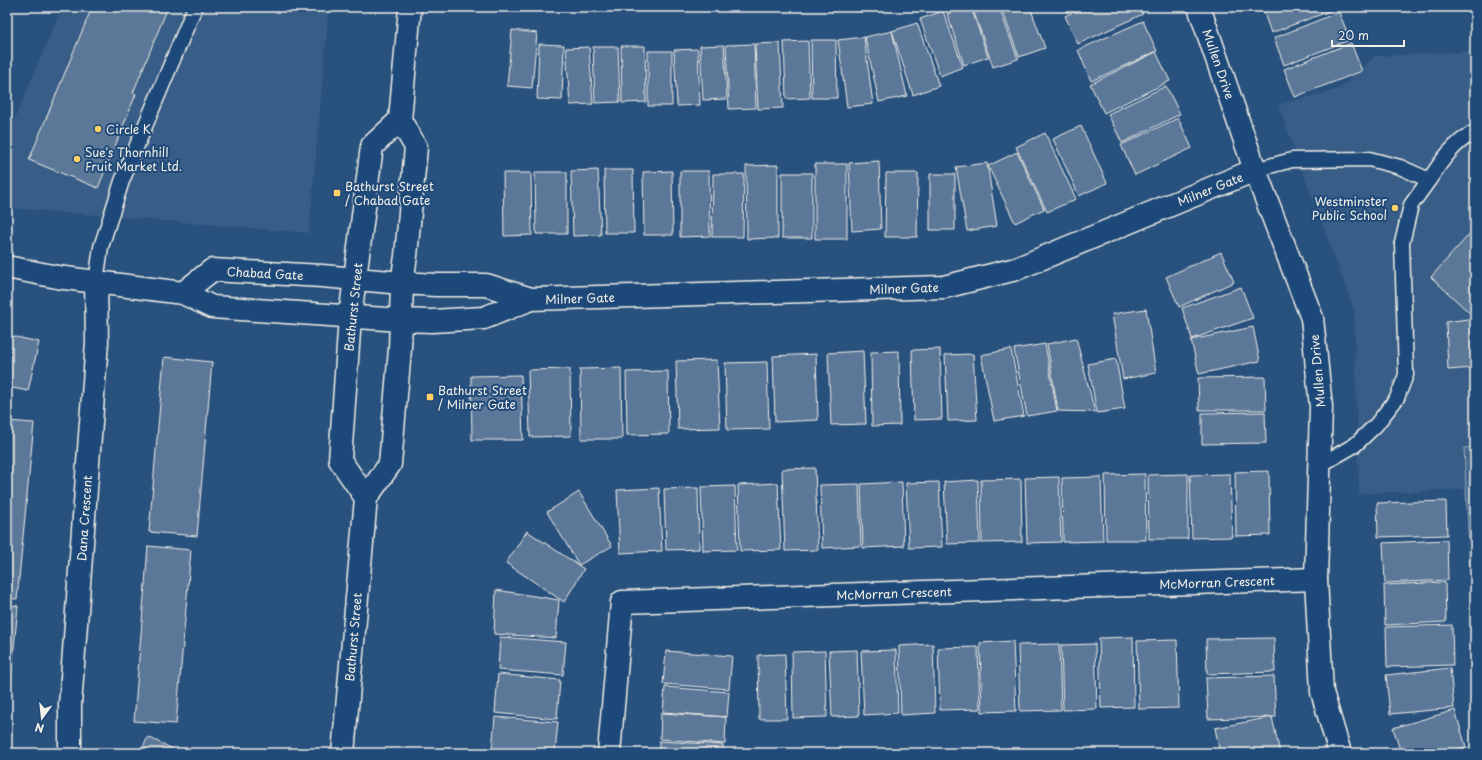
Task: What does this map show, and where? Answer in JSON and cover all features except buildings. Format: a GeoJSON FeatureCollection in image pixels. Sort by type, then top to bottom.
{"type":"FeatureCollection","features":[{"type":"Feature","properties":{"kind":"street","name":"Mullen Drive"},"geometry":{"type":"LineString","coordinates":[[1199,7],[1255,170],[1312,318],[1321,407],[1316,579],[1322,692],[1340,753]]}},
{"type":"Feature","properties":{"kind":"street"},"geometry":{"type":"LineString","coordinates":[[366,498],[390,464],[400,349],[402,283],[406,256],[416,147],[400,120],[406,10]]}},
{"type":"Feature","properties":{"kind":"street","name":"Bathurst Street"},"geometry":{"type":"LineString","coordinates":[[343,753],[366,498],[340,460],[350,317],[372,146],[400,120]]}},
{"type":"Feature","properties":{"kind":"street","name":"Milner Gate"},"geometry":{"type":"LineString","coordinates":[[402,283],[486,285],[531,299],[944,287],[1016,269],[1255,170]]}},
{"type":"Feature","properties":{"kind":"street"},"geometry":{"type":"LineString","coordinates":[[7,266],[57,277],[183,293],[212,307],[350,317]]}},
{"type":"Feature","properties":{"kind":"street","name":"Chabad Gate"},"geometry":{"type":"LineString","coordinates":[[183,293],[212,270],[322,276],[402,283]]}},
{"type":"Feature","properties":{"kind":"street","name":"Dana Crescent"},"geometry":{"type":"LineString","coordinates":[[70,753],[70,705],[97,342],[96,282]]}},
{"type":"Feature","properties":{"kind":"street","name":"Milner Gate"},"geometry":{"type":"LineString","coordinates":[[350,317],[432,321],[484,318],[531,299]]}},
{"type":"Feature","properties":{"kind":"street","name":"McMorran Crescent"},"geometry":{"type":"LineString","coordinates":[[609,753],[622,602],[1316,579]]}},
{"type":"Feature","properties":{"kind":"lane"},"geometry":{"type":"LineString","coordinates":[[96,282],[101,247],[122,182],[195,7]]}},
{"type":"Feature","properties":{"kind":"lane"},"geometry":{"type":"LineString","coordinates":[[1320,465],[1355,445],[1376,424],[1397,398],[1406,375],[1402,243],[1411,205],[1446,155],[1468,136],[1475,132]]}},
{"type":"Feature","properties":{"kind":"lane"},"geometry":{"type":"LineString","coordinates":[[1255,170],[1292,160],[1369,159],[1400,167],[1429,180]]}},
{"type":"Feature","properties":{"kind":"shaded area"},"geometry":{"type":"Polygon","coordinates":[[[62,7],[329,7],[309,233],[10,208],[7,205],[7,137],[62,7]]]}},
{"type":"Feature","properties":{"kind":"shaded area","name":"Westminster Public School"},"geometry":{"type":"Polygon","coordinates":[[[1475,51],[1475,447],[1464,448],[1466,489],[1359,494],[1354,310],[1278,105],[1339,89],[1375,56],[1475,51]]]}},
{"type":"Feature","properties":{"kind":"shaded area"},"geometry":{"type":"Polygon","coordinates":[[[1475,447],[1475,668],[1464,448],[1475,447]]]}},
{"type":"Feature","properties":{"kind":"place","name":"Circle K"},"geometry":{"type":"Point","coordinates":[98,129]}},
{"type":"Feature","properties":{"kind":"place","name":"Sue's Thornhill Fruit Market Ltd."},"geometry":{"type":"Point","coordinates":[77,159]}},
{"type":"Feature","properties":{"kind":"place","name":"Bathurst Street / Chabad Gate"},"geometry":{"type":"Point","coordinates":[337,193]}},
{"type":"Feature","properties":{"kind":"place","name":"Westminster Public School"},"geometry":{"type":"Point","coordinates":[1395,208]}},
{"type":"Feature","properties":{"kind":"place","name":"Bathurst Street / Milner Gate"},"geometry":{"type":"Point","coordinates":[430,397]}}]}
